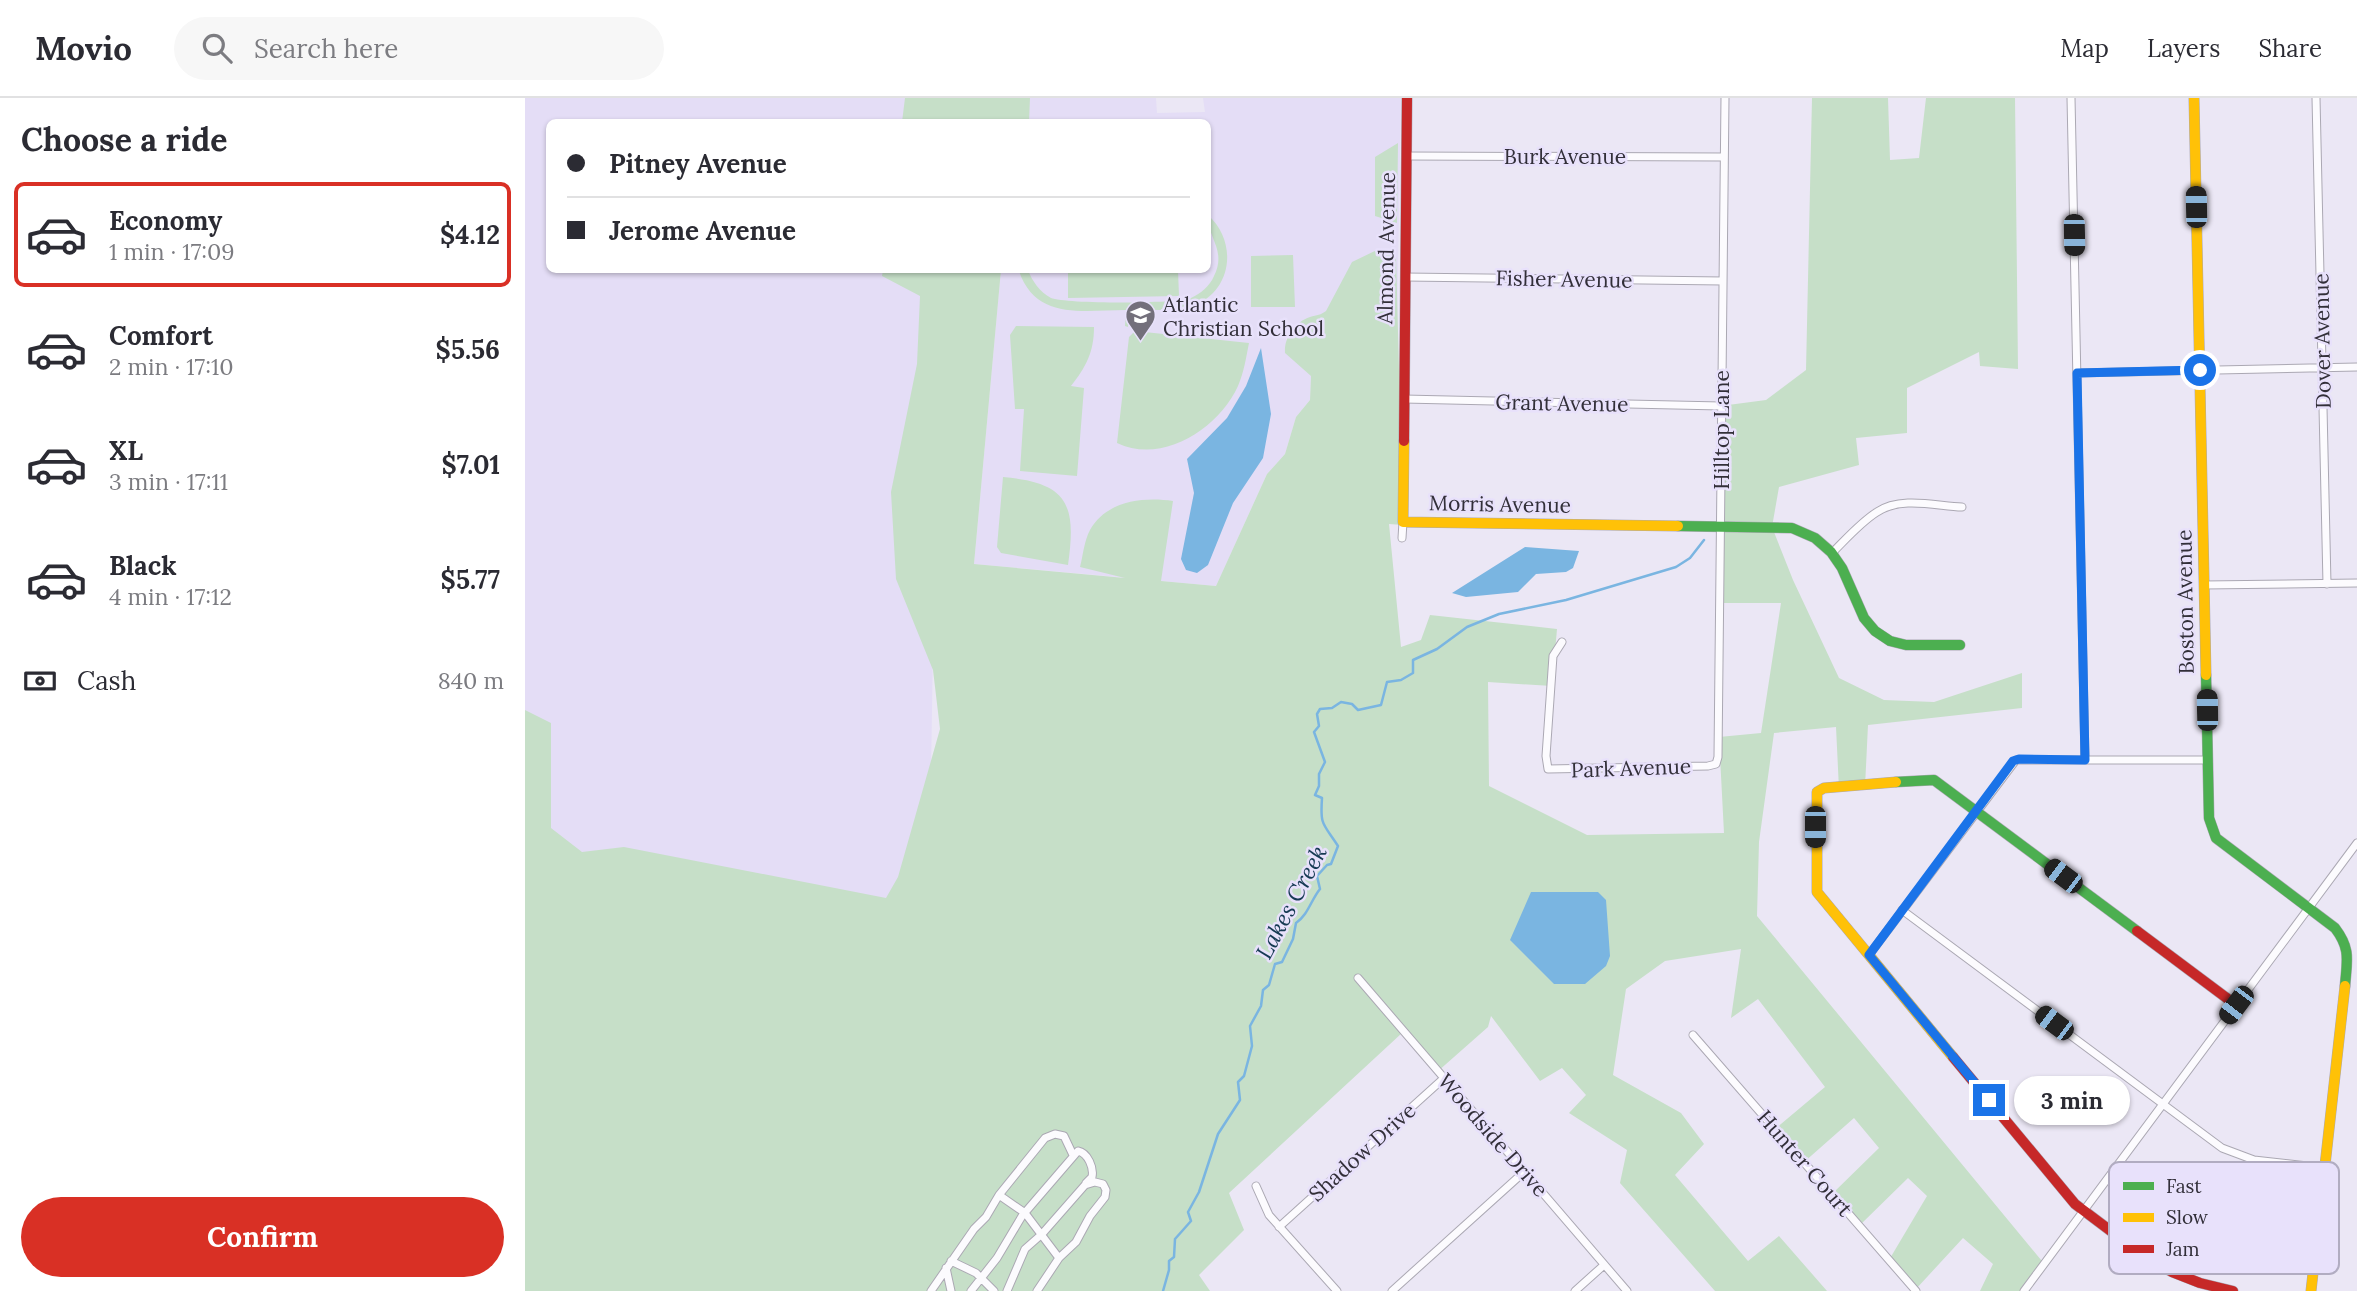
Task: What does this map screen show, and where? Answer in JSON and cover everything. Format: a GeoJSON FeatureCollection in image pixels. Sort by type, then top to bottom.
{"type":"FeatureCollection","features":[{"type":"Feature","properties":{"kind":"street","name":"Almond Avenue"},"geometry":{"type":"LineString","coordinates":[[1404,399],[1407,98]]}},
{"type":"Feature","properties":{"kind":"street","name":"Hilltop Lane"},"geometry":{"type":"LineString","coordinates":[[1717,762],[1725,98]]}},
{"type":"Feature","properties":{"kind":"street"},"geometry":{"type":"LineString","coordinates":[[2071,98],[2085,760]]}},
{"type":"Feature","properties":{"kind":"street","name":"Boston Avenue"},"geometry":{"type":"LineString","coordinates":[[2194,98],[2210,818],[2216,838],[2309,907],[2339,933],[2348,954],[2326,1162]]}},
{"type":"Feature","properties":{"kind":"street","name":"Dover Avenue"},"geometry":{"type":"LineString","coordinates":[[2316,98],[2327,584]]}},
{"type":"Feature","properties":{"kind":"street","name":"Burk Avenue"},"geometry":{"type":"LineString","coordinates":[[1406,156],[1724,157]]}},
{"type":"Feature","properties":{"kind":"street","name":"Fisher Avenue"},"geometry":{"type":"LineString","coordinates":[[1405,277],[1723,281]]}},
{"type":"Feature","properties":{"kind":"street"},"geometry":{"type":"LineString","coordinates":[[2077,373],[2357,367]]}},
{"type":"Feature","properties":{"kind":"street","name":"Grant Avenue"},"geometry":{"type":"LineString","coordinates":[[1404,399],[1721,406]]}},
{"type":"Feature","properties":{"kind":"street","name":"Morris Avenue"},"geometry":{"type":"LineString","coordinates":[[1404,399],[1403,522],[1792,528],[1811,536],[1833,552]]}},
{"type":"Feature","properties":{"kind":"street"},"geometry":{"type":"LineString","coordinates":[[1960,645],[1902,644],[1879,635],[1865,618],[1844,569],[1833,552],[1864,522],[1884,508],[1902,503],[1962,507]]}},
{"type":"Feature","properties":{"kind":"street"},"geometry":{"type":"LineString","coordinates":[[1402,538],[1403,522]]}},
{"type":"Feature","properties":{"kind":"street"},"geometry":{"type":"LineString","coordinates":[[2204,586],[2357,583]]}},
{"type":"Feature","properties":{"kind":"street","name":"Park Avenue"},"geometry":{"type":"LineString","coordinates":[[1562,642],[1553,656],[1546,760],[1548,769],[1708,766],[1717,762]]}},
{"type":"Feature","properties":{"kind":"street"},"geometry":{"type":"LineString","coordinates":[[1869,955],[2016,760],[2208,761]]}},
{"type":"Feature","properties":{"kind":"street"},"geometry":{"type":"LineString","coordinates":[[2109,1230],[2075,1205],[1816,889],[1817,792],[1824,788],[1931,779],[2236,1005]]}},
{"type":"Feature","properties":{"kind":"street"},"geometry":{"type":"LineString","coordinates":[[2119,1162],[2357,843]]}},
{"type":"Feature","properties":{"kind":"street"},"geometry":{"type":"LineString","coordinates":[[1902,909],[2222,1148],[2237,1155],[2270,1162]]}},
{"type":"Feature","properties":{"kind":"street","name":"Woodside Drive"},"geometry":{"type":"LineString","coordinates":[[1358,978],[1627,1291]]}},
{"type":"Feature","properties":{"kind":"street","name":"Hunter Court"},"geometry":{"type":"LineString","coordinates":[[1693,1035],[1916,1291]]}},
{"type":"Feature","properties":{"kind":"street","name":"Shadow Drive"},"geometry":{"type":"LineString","coordinates":[[1279,1227],[1444,1078]]}},
{"type":"Feature","properties":{"kind":"street"},"geometry":{"type":"LineString","coordinates":[[931,1291],[974,1229],[986,1217],[999,1195],[1048,1136],[1058,1134],[1066,1137],[1073,1155]]}},
{"type":"Feature","properties":{"kind":"street"},"geometry":{"type":"LineString","coordinates":[[971,1291],[1025,1213],[1073,1155],[1078,1150],[1083,1152],[1093,1169],[1092,1177],[1024,1251],[1007,1291]]}},
{"type":"Feature","properties":{"kind":"street"},"geometry":{"type":"LineString","coordinates":[[1392,1291],[1525,1171]]}},
{"type":"Feature","properties":{"kind":"street"},"geometry":{"type":"LineString","coordinates":[[2024,1291],[2109,1176]]}},
{"type":"Feature","properties":{"kind":"street"},"geometry":{"type":"LineString","coordinates":[[1037,1291],[1059,1258],[1076,1242],[1090,1216],[1106,1195],[1102,1183],[1085,1185]]}},
{"type":"Feature","properties":{"kind":"street"},"geometry":{"type":"LineString","coordinates":[[1256,1186],[1269,1215],[1337,1291]]}},
{"type":"Feature","properties":{"kind":"street"},"geometry":{"type":"LineString","coordinates":[[999,1195],[1025,1213],[1059,1258]]}},
{"type":"Feature","properties":{"kind":"street"},"geometry":{"type":"LineString","coordinates":[[951,1261],[982,1278],[994,1291]]}},
{"type":"Feature","properties":{"kind":"street"},"geometry":{"type":"LineString","coordinates":[[1575,1291],[1604,1265]]}},
{"type":"Feature","properties":{"kind":"street"},"geometry":{"type":"LineString","coordinates":[[946,1268],[951,1291]]}},
{"type":"Feature","properties":{"kind":"street"},"geometry":{"type":"LineString","coordinates":[[2177,1274],[2233,1291]]}},
{"type":"Feature","properties":{"kind":"shaded area"},"geometry":{"type":"Polygon","coordinates":[[[525,98],[942,98],[942,119],[546,119],[546,273],[939,273],[924,1213],[525,1207],[525,98]]]}},
{"type":"Feature","properties":{"kind":"shaded area","name":"Atlantic Christian School"},"geometry":{"type":"Polygon","coordinates":[[[1026,98],[1156,98],[1157,113],[1205,112],[1203,98],[1401,98],[1397,330],[1298,325],[1291,331],[1286,339],[1311,376],[1310,400],[1296,417],[1285,454],[1267,474],[1216,586],[974,564],[1001,273],[1211,273],[1211,119],[1026,119],[1026,98]]]}},
{"type":"Feature","properties":{"kind":"green space"},"geometry":{"type":"Polygon","coordinates":[[[905,98],[1030,98],[1029,119],[902,119],[905,98]]]}},
{"type":"Feature","properties":{"kind":"green space"},"geometry":{"type":"Polygon","coordinates":[[[1812,98],[1888,98],[1890,160],[1919,158],[1926,98],[2015,98],[2018,369],[1980,366],[1979,352],[1907,388],[1907,433],[1856,438],[1859,465],[1779,487],[1772,527],[1793,580],[1839,678],[1884,700],[1934,702],[2022,673],[2022,708],[1868,725],[1865,787],[1839,789],[1836,727],[1774,733],[1759,842],[1757,916],[2046,1266],[2027,1291],[1980,1291],[1993,1264],[1963,1238],[1916,1289],[1889,1260],[1927,1196],[1908,1178],[1859,1226],[1832,1194],[1879,1148],[1854,1118],[1803,1163],[1775,1129],[1825,1087],[1758,999],[1731,1018],[1741,949],[1665,961],[1626,989],[1613,1075],[1681,1113],[1704,1144],[1675,1175],[1748,1261],[1779,1236],[1827,1291],[1715,1291],[1620,1183],[1627,1150],[1569,1113],[1586,1095],[1562,1068],[1540,1081],[1491,1016],[1488,1027],[1437,1072],[1402,1033],[1229,1193],[1244,1230],[1199,1275],[1210,1291],[525,1291],[525,710],[551,723],[551,828],[582,852],[624,847],[886,898],[898,877],[940,729],[933,670],[896,579],[891,492],[917,364],[920,296],[882,276],[882,273],[1001,273],[974,564],[1125,578],[1080,567],[1090,530],[1106,512],[1127,503],[1173,501],[1161,581],[1216,586],[1267,474],[1285,454],[1296,417],[1310,400],[1311,376],[1285,353],[1291,331],[1305,319],[1326,311],[1352,262],[1379,249],[1396,254],[1403,525],[1389,524],[1401,647],[1421,640],[1430,615],[1557,629],[1552,686],[1488,682],[1489,786],[1587,835],[1724,833],[1719,737],[1761,733],[1781,603],[1720,603],[1722,449],[1728,405],[1766,400],[1806,370],[1812,98]]]}},
{"type":"Feature","properties":{"kind":"green space"},"geometry":{"type":"Polygon","coordinates":[[[1398,143],[1397,223],[1375,216],[1375,157],[1398,143]]]}},
{"type":"Feature","properties":{"kind":"green space"},"geometry":{"type":"Polygon","coordinates":[[[1211,218],[1224,239],[1227,253],[1222,280],[1215,291],[1204,300],[1183,309],[1130,310],[1128,327],[1125,326],[1126,310],[1078,311],[1049,305],[1037,298],[1027,287],[1020,273],[1030,273],[1043,293],[1061,300],[1181,300],[1201,292],[1212,280],[1217,267],[1218,251],[1211,234],[1211,218]]]}},
{"type":"Feature","properties":{"kind":"green space"},"geometry":{"type":"Polygon","coordinates":[[[1293,255],[1295,307],[1251,307],[1251,256],[1293,255]]]}},
{"type":"Feature","properties":{"kind":"green space"},"geometry":{"type":"Polygon","coordinates":[[[1068,273],[1178,273],[1179,296],[1068,298],[1068,273]]]}},
{"type":"Feature","properties":{"kind":"green space"},"geometry":{"type":"Polygon","coordinates":[[[1016,326],[1094,327],[1093,344],[1088,359],[1071,386],[1084,388],[1077,476],[1020,471],[1024,409],[1015,409],[1010,335],[1016,326]]]}},
{"type":"Feature","properties":{"kind":"green space"},"geometry":{"type":"Polygon","coordinates":[[[1135,331],[1249,343],[1238,386],[1218,416],[1188,438],[1170,446],[1135,449],[1117,443],[1129,337],[1135,331]]]}},
{"type":"Feature","properties":{"kind":"green space"},"geometry":{"type":"Polygon","coordinates":[[[1003,477],[1041,485],[1054,491],[1063,500],[1071,526],[1068,565],[1001,553],[997,547],[1003,477]]]}},
{"type":"Feature","properties":{"kind":"water"},"geometry":{"type":"Polygon","coordinates":[[[1261,348],[1271,414],[1263,458],[1233,503],[1208,565],[1197,573],[1186,570],[1181,559],[1194,493],[1187,459],[1227,418],[1246,386],[1261,348]]]}},
{"type":"Feature","properties":{"kind":"water"},"geometry":{"type":"Polygon","coordinates":[[[1525,547],[1579,551],[1573,568],[1566,572],[1536,574],[1518,592],[1466,597],[1452,593],[1525,547]]]}},
{"type":"Feature","properties":{"kind":"water"},"geometry":{"type":"Polygon","coordinates":[[[1531,892],[1598,892],[1606,900],[1610,956],[1606,966],[1585,984],[1554,984],[1510,940],[1531,892]]]}},
{"type":"Feature","properties":{"kind":"waterway","name":"Lakes Creek"},"geometry":{"type":"LineString","coordinates":[[1163,1291],[1169,1261],[1174,1257],[1175,1239],[1191,1221],[1188,1212],[1199,1192],[1218,1134],[1240,1100],[1238,1082],[1244,1076],[1252,1046],[1250,1026],[1261,1006],[1263,990],[1269,985],[1275,964],[1282,962],[1293,939],[1296,923],[1304,916],[1320,889],[1317,876],[1331,864],[1338,846],[1324,824],[1322,798],[1315,795],[1319,786],[1319,774],[1325,762],[1314,732],[1319,726],[1317,714],[1320,709],[1332,708],[1341,702],[1352,704],[1358,710],[1381,705],[1387,682],[1401,680],[1413,673],[1413,660],[1437,649],[1467,627],[1499,614],[1566,600],[1676,567],[1690,558],[1704,540]]}},
{"type":"Feature","properties":{"kind":"traffic: fast"},"geometry":{"type":"LineString","coordinates":[[1678,526],[1792,528],[1815,538],[1831,552],[1842,568],[1864,618],[1875,631],[1890,641],[1906,645],[1960,645]]}},
{"type":"Feature","properties":{"kind":"traffic: fast"},"geometry":{"type":"LineString","coordinates":[[2206,675],[2209,818],[2216,838],[2335,928],[2346,949],[2345,986]]}},
{"type":"Feature","properties":{"kind":"traffic: fast"},"geometry":{"type":"LineString","coordinates":[[1896,782],[1934,780],[2137,931]]}},
{"type":"Feature","properties":{"kind":"traffic: slow"},"geometry":{"type":"LineString","coordinates":[[2194,98],[2206,675]]}},
{"type":"Feature","properties":{"kind":"traffic: slow"},"geometry":{"type":"LineString","coordinates":[[1404,441],[1403,522],[1678,526]]}},
{"type":"Feature","properties":{"kind":"traffic: slow"},"geometry":{"type":"LineString","coordinates":[[1896,782],[1824,788],[1817,792],[1817,892],[1953,1057]]}},
{"type":"Feature","properties":{"kind":"traffic: slow"},"geometry":{"type":"LineString","coordinates":[[2325,1162],[2345,986]]}},
{"type":"Feature","properties":{"kind":"traffic: slow"},"geometry":{"type":"LineString","coordinates":[[2311,1291],[2313,1274]]}},
{"type":"Feature","properties":{"kind":"traffic: jam"},"geometry":{"type":"LineString","coordinates":[[1404,441],[1407,98]]}},
{"type":"Feature","properties":{"kind":"traffic: jam"},"geometry":{"type":"LineString","coordinates":[[2137,931],[2236,1005]]}},
{"type":"Feature","properties":{"kind":"traffic: jam"},"geometry":{"type":"LineString","coordinates":[[1953,1057],[2075,1204],[2109,1230]]}},
{"type":"Feature","properties":{"kind":"traffic: jam"},"geometry":{"type":"LineString","coordinates":[[2177,1274],[2233,1291]]}},
{"type":"Feature","properties":{"kind":"place","name":"Atlantic Christian School"},"geometry":{"type":"Point","coordinates":[1140,343]}},
{"type":"Feature","properties":{"kind":"route"},"geometry":{"type":"LineString","coordinates":[[1989,1100],[1869,955],[2013,761],[2085,760],[2077,373],[2200,370]]}}]}
